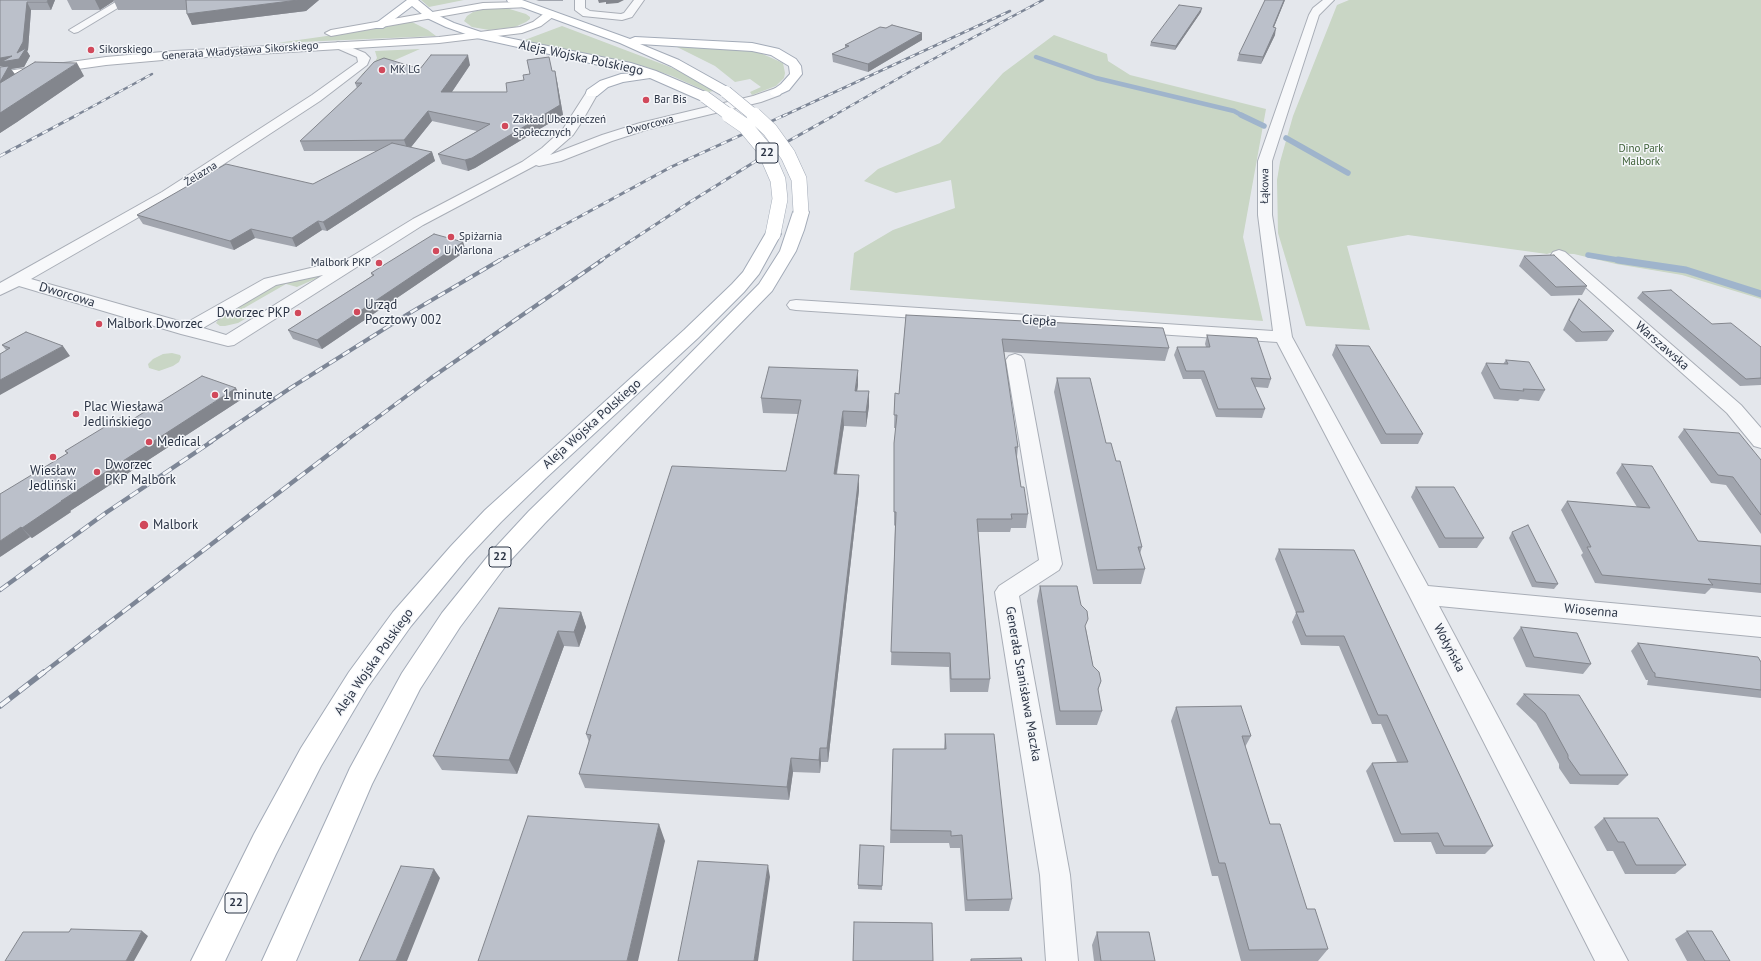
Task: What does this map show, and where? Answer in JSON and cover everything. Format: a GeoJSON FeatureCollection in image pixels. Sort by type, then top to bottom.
{"type":"FeatureCollection","features":[{"type":"Feature","properties":{"kind":"main road","name":"22"},"geometry":{"type":"LineString","coordinates":[[412,0],[431,16],[481,36]]}},
{"type":"Feature","properties":{"kind":"main road"},"geometry":{"type":"LineString","coordinates":[[379,26],[412,0]]}},
{"type":"Feature","properties":{"kind":"main road","name":"22"},"geometry":{"type":"LineString","coordinates":[[512,0],[550,14]]}},
{"type":"Feature","properties":{"kind":"main road","name":"Generała Władysława Sikorskiego"},"geometry":{"type":"LineString","coordinates":[[322,34],[379,26],[470,8],[494,5],[525,5]]}},
{"type":"Feature","properties":{"kind":"main road"},"geometry":{"type":"LineString","coordinates":[[481,36],[522,30],[537,24],[550,14]]}},
{"type":"Feature","properties":{"kind":"main road","name":"Aleja Wojska Polskiego"},"geometry":{"type":"LineString","coordinates":[[279,961],[360,777],[411,681],[450,620],[500,557],[537,517],[766,287],[788,251],[796,230],[801,212],[798,179],[788,155],[770,130],[747,108],[726,92],[675,63],[624,41],[550,14]]}},
{"type":"Feature","properties":{"kind":"main road","name":"Generała Władysława Sikorskiego"},"geometry":{"type":"LineString","coordinates":[[0,70],[180,46],[310,36]]}},
{"type":"Feature","properties":{"kind":"main road","name":"Generała Władysława Sikorskiego"},"geometry":{"type":"LineString","coordinates":[[0,76],[106,61],[174,54],[439,40],[481,36]]}},
{"type":"Feature","properties":{"kind":"main road","name":"Aleja Wojska Polskiego"},"geometry":{"type":"LineString","coordinates":[[208,961],[265,844],[311,757],[358,680],[402,619],[459,552],[493,516],[538,473],[691,334],[738,288],[750,274],[773,234],[780,199],[778,180],[772,164],[765,150],[745,126],[705,97],[652,74],[626,66],[481,36]]}},
{"type":"Feature","properties":{"kind":"main road"},"geometry":{"type":"LineString","coordinates":[[624,41],[638,40],[730,45],[761,48],[775,52],[792,62],[795,66],[796,74],[789,84],[776,92]]}},
{"type":"Feature","properties":{"kind":"main road"},"geometry":{"type":"LineString","coordinates":[[592,59],[592,93]]}},
{"type":"Feature","properties":{"kind":"main road"},"geometry":{"type":"LineString","coordinates":[[592,93],[604,84],[621,78],[652,74]]}},
{"type":"Feature","properties":{"kind":"street"},"geometry":{"type":"LineString","coordinates":[[74,30],[126,0]]}},
{"type":"Feature","properties":{"kind":"street"},"geometry":{"type":"LineString","coordinates":[[580,0],[580,10],[587,14],[615,16],[628,15],[639,0]]}},
{"type":"Feature","properties":{"kind":"street","name":"Łąkowa"},"geometry":{"type":"LineString","coordinates":[[1283,337],[1265,214],[1265,161],[1314,15],[1317,10],[1329,0]]}},
{"type":"Feature","properties":{"kind":"street","name":"Żelazna"},"geometry":{"type":"LineString","coordinates":[[0,290],[167,195],[240,149],[316,98],[363,63],[364,58],[361,55],[338,45]]}},
{"type":"Feature","properties":{"kind":"street","name":"Dworcowa"},"geometry":{"type":"LineString","coordinates":[[527,165],[556,158],[607,138],[645,126],[757,99],[776,92]]}},
{"type":"Feature","properties":{"kind":"street","name":"Dworcowa"},"geometry":{"type":"LineString","coordinates":[[17,280],[228,341],[418,222],[527,165],[547,151],[568,132],[575,123],[592,93]]}},
{"type":"Feature","properties":{"kind":"street","name":"Warszawska"},"geometry":{"type":"LineString","coordinates":[[1559,255],[1734,409],[1761,441]]}},
{"type":"Feature","properties":{"kind":"street","name":"Dworcowa"},"geometry":{"type":"LineString","coordinates":[[187,330],[270,282],[348,265]]}},
{"type":"Feature","properties":{"kind":"street","name":"Ciepła"},"geometry":{"type":"LineString","coordinates":[[796,305],[1283,337]]}},
{"type":"Feature","properties":{"kind":"street","name":"Wołyńska"},"geometry":{"type":"LineString","coordinates":[[1283,337],[1422,595],[1612,961]]}},
{"type":"Feature","properties":{"kind":"street","name":"Generała Stanisława Maczka"},"geometry":{"type":"LineString","coordinates":[[1015,360],[1051,564],[1007,592],[1056,875],[1062,961]]}},
{"type":"Feature","properties":{"kind":"street","name":"Wiosenna"},"geometry":{"type":"LineString","coordinates":[[1422,595],[1761,627]]}},
{"type":"Feature","properties":{"kind":"green space"},"geometry":{"type":"Polygon","coordinates":[[[421,0],[464,0],[429,7],[421,0]]]}},
{"type":"Feature","properties":{"kind":"green space","name":"Dino Park Malbork"},"geometry":{"type":"Polygon","coordinates":[[[1349,0],[1761,0],[1761,299],[1682,275],[1616,264],[1574,254],[1547,254],[1408,235],[1347,246],[1370,330],[1306,326],[1278,233],[1277,180],[1280,162],[1293,116],[1337,5],[1349,0]]]}},
{"type":"Feature","properties":{"kind":"green space"},"geometry":{"type":"Polygon","coordinates":[[[503,7],[526,14],[530,17],[530,19],[515,27],[489,30],[472,27],[464,21],[467,16],[473,12],[488,8],[503,7]]]}},
{"type":"Feature","properties":{"kind":"green space"},"geometry":{"type":"Polygon","coordinates":[[[412,22],[436,36],[277,43],[362,31],[412,22]]]}},
{"type":"Feature","properties":{"kind":"green space"},"geometry":{"type":"Polygon","coordinates":[[[562,26],[670,67],[714,91],[708,92],[672,76],[646,67],[605,57],[522,41],[562,26]]]}},
{"type":"Feature","properties":{"kind":"green space"},"geometry":{"type":"Polygon","coordinates":[[[1054,35],[1107,54],[1108,61],[1130,75],[1266,109],[1243,237],[1263,321],[850,290],[854,253],[893,230],[955,208],[951,180],[896,193],[864,181],[878,169],[940,143],[1003,73],[1054,35]]]}},
{"type":"Feature","properties":{"kind":"green space"},"geometry":{"type":"Polygon","coordinates":[[[673,45],[758,52],[783,63],[785,73],[784,78],[776,86],[752,95],[750,92],[761,87],[750,79],[735,82],[715,66],[673,45]]]}},
{"type":"Feature","properties":{"kind":"green space"},"geometry":{"type":"Polygon","coordinates":[[[420,49],[361,75],[374,63],[377,58],[375,51],[420,49]]]}},
{"type":"Feature","properties":{"kind":"green space"},"geometry":{"type":"Polygon","coordinates":[[[326,274],[297,287],[286,284],[239,311],[250,316],[238,323],[220,326],[216,323],[220,317],[280,282],[326,274]]]}},
{"type":"Feature","properties":{"kind":"green space"},"geometry":{"type":"Polygon","coordinates":[[[172,353],[180,355],[181,357],[179,362],[173,366],[159,371],[149,368],[148,364],[153,359],[163,354],[172,353]]]}},
{"type":"Feature","properties":{"kind":"building"},"geometry":{"type":"Polygon","coordinates":[[[0,0],[48,0],[47,2],[27,2],[23,42],[17,53],[26,48],[19,59],[1,62],[12,56],[0,58],[0,0]]]}},
{"type":"Feature","properties":{"kind":"building"},"geometry":{"type":"Polygon","coordinates":[[[186,0],[298,0],[187,14],[186,0]]]}},
{"type":"Feature","properties":{"kind":"building"},"geometry":{"type":"Polygon","coordinates":[[[1265,0],[1284,0],[1273,27],[1276,28],[1263,57],[1239,54],[1265,0]]]}},
{"type":"Feature","properties":{"kind":"building"},"geometry":{"type":"Polygon","coordinates":[[[1179,5],[1202,8],[1176,46],[1151,42],[1179,5]]]}},
{"type":"Feature","properties":{"kind":"building"},"geometry":{"type":"Polygon","coordinates":[[[892,25],[922,33],[868,64],[832,54],[849,46],[845,45],[880,27],[886,28],[892,25]]]}},
{"type":"Feature","properties":{"kind":"building"},"geometry":{"type":"Polygon","coordinates":[[[431,55],[468,55],[441,92],[507,92],[506,83],[524,80],[523,75],[530,74],[527,60],[549,57],[552,71],[555,71],[560,105],[472,158],[465,160],[438,154],[490,124],[428,111],[404,140],[300,141],[362,83],[355,83],[374,62],[384,58],[420,69],[431,55]]]}},
{"type":"Feature","properties":{"kind":"building"},"geometry":{"type":"Polygon","coordinates":[[[35,62],[77,63],[0,113],[0,83],[35,62]]]}},
{"type":"Feature","properties":{"kind":"building"},"geometry":{"type":"Polygon","coordinates":[[[9,66],[0,82],[0,67],[9,66]]]}},
{"type":"Feature","properties":{"kind":"building"},"geometry":{"type":"Polygon","coordinates":[[[392,143],[432,152],[323,222],[318,221],[292,238],[251,229],[230,241],[137,215],[226,164],[313,184],[392,143]]]}},
{"type":"Feature","properties":{"kind":"building"},"geometry":{"type":"Polygon","coordinates":[[[434,234],[463,242],[317,340],[288,330],[374,275],[371,273],[434,234]]]}},
{"type":"Feature","properties":{"kind":"building"},"geometry":{"type":"Polygon","coordinates":[[[1554,255],[1587,286],[1556,287],[1524,256],[1554,255]]]}},
{"type":"Feature","properties":{"kind":"building"},"geometry":{"type":"Polygon","coordinates":[[[1671,290],[1712,324],[1731,323],[1761,347],[1761,378],[1746,379],[1642,292],[1671,290]]]}},
{"type":"Feature","properties":{"kind":"building"},"geometry":{"type":"Polygon","coordinates":[[[1579,299],[1614,331],[1582,332],[1569,320],[1579,299]]]}},
{"type":"Feature","properties":{"kind":"building"},"geometry":{"type":"Polygon","coordinates":[[[906,315],[1163,328],[1169,348],[1002,339],[1018,447],[1015,447],[1021,487],[1024,487],[1028,514],[1011,514],[1012,519],[977,519],[990,679],[951,679],[950,653],[891,652],[896,512],[894,512],[894,443],[897,415],[894,415],[895,393],[899,394],[906,315]]]}},
{"type":"Feature","properties":{"kind":"building"},"geometry":{"type":"Polygon","coordinates":[[[26,332],[63,346],[0,380],[0,354],[10,348],[2,345],[26,332]]]}},
{"type":"Feature","properties":{"kind":"building"},"geometry":{"type":"Polygon","coordinates":[[[1207,335],[1257,338],[1271,379],[1251,378],[1265,409],[1218,409],[1204,371],[1186,371],[1177,347],[1210,347],[1207,335]]]}},
{"type":"Feature","properties":{"kind":"building"},"geometry":{"type":"Polygon","coordinates":[[[1336,345],[1369,346],[1423,434],[1386,434],[1336,345]]]}},
{"type":"Feature","properties":{"kind":"building"},"geometry":{"type":"Polygon","coordinates":[[[1506,360],[1529,362],[1545,390],[1523,389],[1524,391],[1500,389],[1486,363],[1508,364],[1506,360]]]}},
{"type":"Feature","properties":{"kind":"building"},"geometry":{"type":"Polygon","coordinates":[[[769,367],[858,370],[855,391],[869,391],[866,412],[843,411],[834,474],[859,475],[827,748],[820,748],[819,760],[791,758],[787,787],[579,774],[591,735],[586,734],[672,466],[786,471],[801,400],[761,398],[769,367]]]}},
{"type":"Feature","properties":{"kind":"building","name":"Dworzec PKP Malbork"},"geometry":{"type":"Polygon","coordinates":[[[202,376],[236,388],[0,541],[0,494],[68,453],[65,451],[121,417],[130,421],[202,376]]]}},
{"type":"Feature","properties":{"kind":"building"},"geometry":{"type":"Polygon","coordinates":[[[1057,378],[1090,378],[1106,443],[1111,443],[1116,461],[1120,461],[1142,547],[1138,547],[1145,569],[1097,570],[1057,378]]]}},
{"type":"Feature","properties":{"kind":"building"},"geometry":{"type":"Polygon","coordinates":[[[1684,429],[1739,433],[1761,460],[1761,515],[1733,477],[1718,475],[1684,429]]]}},
{"type":"Feature","properties":{"kind":"building"},"geometry":{"type":"Polygon","coordinates":[[[1622,464],[1652,466],[1698,541],[1761,546],[1761,584],[1708,579],[1713,585],[1602,575],[1587,547],[1591,547],[1567,501],[1650,508],[1622,464]]]}},
{"type":"Feature","properties":{"kind":"building"},"geometry":{"type":"Polygon","coordinates":[[[1416,487],[1454,487],[1484,538],[1445,538],[1416,487]]]}},
{"type":"Feature","properties":{"kind":"building"},"geometry":{"type":"Polygon","coordinates":[[[1528,525],[1558,584],[1536,582],[1512,532],[1528,525]]]}},
{"type":"Feature","properties":{"kind":"building"},"geometry":{"type":"Polygon","coordinates":[[[1279,549],[1354,550],[1493,846],[1444,846],[1438,833],[1401,834],[1372,763],[1408,762],[1387,715],[1378,715],[1344,636],[1306,636],[1296,612],[1304,612],[1279,549]]]}},
{"type":"Feature","properties":{"kind":"building"},"geometry":{"type":"Polygon","coordinates":[[[1040,586],[1077,586],[1081,605],[1087,611],[1088,619],[1085,626],[1093,666],[1099,672],[1101,681],[1098,689],[1102,711],[1060,711],[1040,586]]]}},
{"type":"Feature","properties":{"kind":"building"},"geometry":{"type":"Polygon","coordinates":[[[499,608],[581,612],[574,632],[558,631],[509,760],[433,756],[499,608]]]}},
{"type":"Feature","properties":{"kind":"building"},"geometry":{"type":"Polygon","coordinates":[[[1521,627],[1577,633],[1591,664],[1534,657],[1521,627]]]}},
{"type":"Feature","properties":{"kind":"building"},"geometry":{"type":"Polygon","coordinates":[[[1638,643],[1758,657],[1761,662],[1761,690],[1655,677],[1655,673],[1653,672],[1638,643]]]}},
{"type":"Feature","properties":{"kind":"building"},"geometry":{"type":"Polygon","coordinates":[[[1524,694],[1579,695],[1628,775],[1580,775],[1568,758],[1568,755],[1545,713],[1524,694]]]}},
{"type":"Feature","properties":{"kind":"building"},"geometry":{"type":"Polygon","coordinates":[[[1241,706],[1251,736],[1242,736],[1270,824],[1280,824],[1307,909],[1315,909],[1328,949],[1249,950],[1225,863],[1219,863],[1176,707],[1241,706]]]}},
{"type":"Feature","properties":{"kind":"building"},"geometry":{"type":"Polygon","coordinates":[[[945,734],[994,734],[1012,899],[967,900],[962,835],[951,836],[951,831],[891,830],[893,749],[946,749],[945,734]]]}},
{"type":"Feature","properties":{"kind":"building"},"geometry":{"type":"Polygon","coordinates":[[[528,816],[659,824],[627,961],[478,961],[528,816]]]}},
{"type":"Feature","properties":{"kind":"building"},"geometry":{"type":"Polygon","coordinates":[[[1604,818],[1658,818],[1686,865],[1636,865],[1624,842],[1618,842],[1604,818]]]}},
{"type":"Feature","properties":{"kind":"building"},"geometry":{"type":"Polygon","coordinates":[[[860,845],[884,846],[882,886],[858,885],[860,845]]]}},
{"type":"Feature","properties":{"kind":"building"},"geometry":{"type":"Polygon","coordinates":[[[698,861],[768,865],[754,961],[678,961],[698,861]]]}},
{"type":"Feature","properties":{"kind":"building"},"geometry":{"type":"Polygon","coordinates":[[[401,866],[434,869],[396,961],[359,961],[401,866]]]}},
{"type":"Feature","properties":{"kind":"building"},"geometry":{"type":"Polygon","coordinates":[[[854,922],[932,923],[933,961],[853,961],[854,922]]]}},
{"type":"Feature","properties":{"kind":"building"},"geometry":{"type":"Polygon","coordinates":[[[71,929],[142,931],[126,961],[5,961],[23,932],[69,932],[71,929]]]}},
{"type":"Feature","properties":{"kind":"building"},"geometry":{"type":"Polygon","coordinates":[[[1687,931],[1712,931],[1730,961],[1705,961],[1687,931]]]}},
{"type":"Feature","properties":{"kind":"building"},"geometry":{"type":"Polygon","coordinates":[[[1097,932],[1149,932],[1155,961],[1101,961],[1097,932]]]}},
{"type":"Feature","properties":{"kind":"building"},"geometry":{"type":"Polygon","coordinates":[[[1021,958],[1022,961],[971,961],[971,959],[1021,958]]]}},
{"type":"Feature","properties":{"kind":"waterway"},"geometry":{"type":"LineString","coordinates":[[1036,57],[1096,78],[1234,111],[1242,116]]}},
{"type":"Feature","properties":{"kind":"waterway"},"geometry":{"type":"LineString","coordinates":[[1242,116],[1264,126]]}},
{"type":"Feature","properties":{"kind":"waterway"},"geometry":{"type":"LineString","coordinates":[[1286,138],[1348,173]]}},
{"type":"Feature","properties":{"kind":"waterway"},"geometry":{"type":"LineString","coordinates":[[1588,255],[1618,260]]}},
{"type":"Feature","properties":{"kind":"waterway"},"geometry":{"type":"LineString","coordinates":[[1618,260],[1686,270],[1761,294]]}},
{"type":"Feature","properties":{"kind":"waterway"},"geometry":{"type":"LineString","coordinates":[[1618,260],[1624,261]]}},
{"type":"Feature","properties":{"kind":"railway"},"geometry":{"type":"LineString","coordinates":[[833,116],[913,70],[1043,0]]}},
{"type":"Feature","properties":{"kind":"railway"},"geometry":{"type":"LineString","coordinates":[[783,116],[1010,11]]}},
{"type":"Feature","properties":{"kind":"railway"},"geometry":{"type":"LineString","coordinates":[[75,116],[152,74]]}},
{"type":"Feature","properties":{"kind":"railway"},"geometry":{"type":"LineString","coordinates":[[0,156],[77,115]]}},
{"type":"Feature","properties":{"kind":"railway"},"geometry":{"type":"LineString","coordinates":[[498,261],[671,167],[785,115]]}},
{"type":"Feature","properties":{"kind":"railway"},"geometry":{"type":"LineString","coordinates":[[600,261],[690,202],[785,143],[835,115]]}},
{"type":"Feature","properties":{"kind":"railway"},"geometry":{"type":"LineString","coordinates":[[209,443],[292,387],[408,314],[500,260]]}},
{"type":"Feature","properties":{"kind":"railway"},"geometry":{"type":"LineString","coordinates":[[343,443],[431,378],[602,260]]}},
{"type":"Feature","properties":{"kind":"railway"},"geometry":{"type":"LineString","coordinates":[[0,590],[107,512],[211,442]]}},
{"type":"Feature","properties":{"kind":"railway"},"geometry":{"type":"LineString","coordinates":[[43,673],[345,442]]}},
{"type":"Feature","properties":{"kind":"railway"},"geometry":{"type":"LineString","coordinates":[[0,706],[44,672]]}},
{"type":"Feature","properties":{"kind":"place","name":"Sikorskiego"},"geometry":{"type":"Point","coordinates":[91,50]}},
{"type":"Feature","properties":{"kind":"place","name":"MK LG"},"geometry":{"type":"Point","coordinates":[382,70]}},
{"type":"Feature","properties":{"kind":"place","name":"Bar Bis"},"geometry":{"type":"Point","coordinates":[646,100]}},
{"type":"Feature","properties":{"kind":"place","name":"Zakład Ubezpieczeń Społecznych"},"geometry":{"type":"Point","coordinates":[505,126]}},
{"type":"Feature","properties":{"kind":"place","name":"Spiżarnia"},"geometry":{"type":"Point","coordinates":[451,237]}},
{"type":"Feature","properties":{"kind":"place","name":"U Marlona"},"geometry":{"type":"Point","coordinates":[436,251]}},
{"type":"Feature","properties":{"kind":"place","name":"Malbork PKP"},"geometry":{"type":"Point","coordinates":[379,263]}},
{"type":"Feature","properties":{"kind":"place","name":"Urząd Pocztowy 002"},"geometry":{"type":"Point","coordinates":[357,312]}},
{"type":"Feature","properties":{"kind":"place","name":"Dworzec PKP"},"geometry":{"type":"Point","coordinates":[298,313]}},
{"type":"Feature","properties":{"kind":"place","name":"Malbork Dworzec"},"geometry":{"type":"Point","coordinates":[99,324]}},
{"type":"Feature","properties":{"kind":"place","name":"1 minute"},"geometry":{"type":"Point","coordinates":[215,395]}},
{"type":"Feature","properties":{"kind":"place","name":"Plac Wiesława Jedlińskiego"},"geometry":{"type":"Point","coordinates":[76,414]}},
{"type":"Feature","properties":{"kind":"place","name":"Medical"},"geometry":{"type":"Point","coordinates":[149,442]}},
{"type":"Feature","properties":{"kind":"place","name":"Wiesław Jedliński"},"geometry":{"type":"Point","coordinates":[53,457]}},
{"type":"Feature","properties":{"kind":"place","name":"Dworzec PKP Malbork"},"geometry":{"type":"Point","coordinates":[97,472]}},
{"type":"Feature","properties":{"kind":"place","name":"Malbork"},"geometry":{"type":"Point","coordinates":[144,525]}}]}
